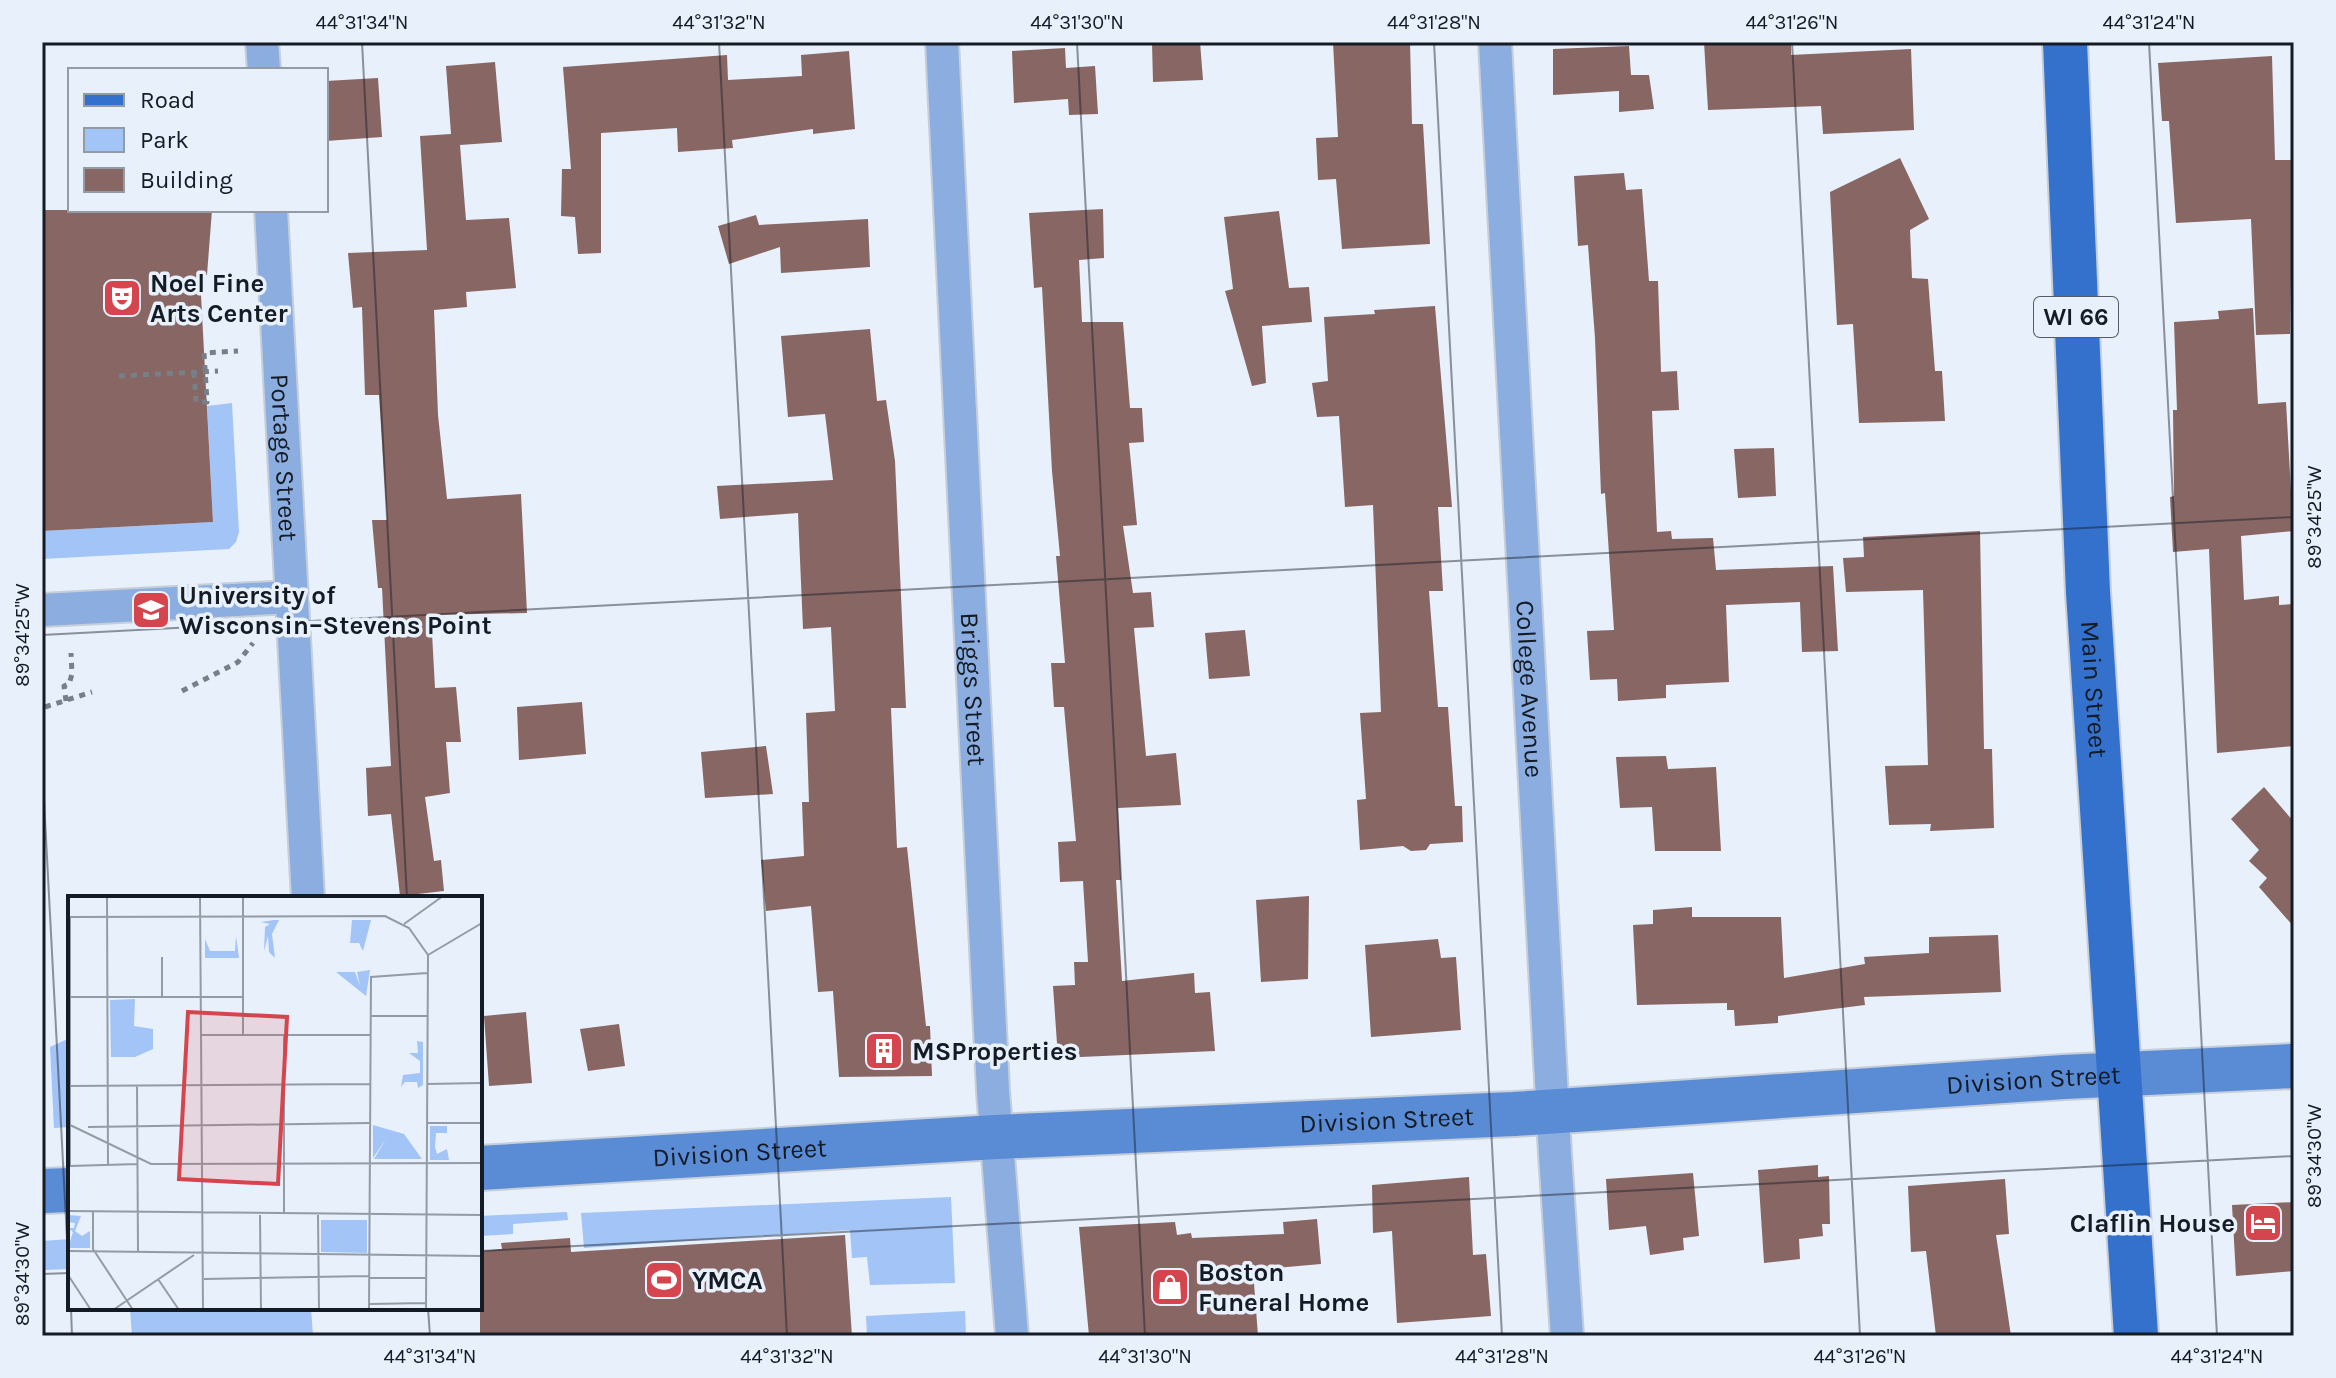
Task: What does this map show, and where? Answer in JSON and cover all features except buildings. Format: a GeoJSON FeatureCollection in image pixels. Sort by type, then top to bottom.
{"type":"FeatureCollection","features":[{"type":"Feature","properties":{"kind":"main road","name":"Main Street"},"geometry":{"type":"LineString","coordinates":[[2065,42],[2088,592],[2136,1336]]}},
{"type":"Feature","properties":{"kind":"main road","name":"Division Street"},"geometry":{"type":"LineString","coordinates":[[482,1168],[996,1137],[1552,1111],[2294,1066]]}},
{"type":"Feature","properties":{"kind":"main road"},"geometry":{"type":"LineString","coordinates":[[42,1191],[68,1190]]}},
{"type":"Feature","properties":{"kind":"street"},"geometry":{"type":"LineString","coordinates":[[262,42],[264,68]]}},
{"type":"Feature","properties":{"kind":"street","name":"Briggs Street"},"geometry":{"type":"LineString","coordinates":[[942,42],[996,1137],[1012,1336]]}},
{"type":"Feature","properties":{"kind":"street","name":"College Avenue"},"geometry":{"type":"LineString","coordinates":[[1495,42],[1552,1111],[1567,1336]]}},
{"type":"Feature","properties":{"kind":"street","name":"Portage Street"},"geometry":{"type":"LineString","coordinates":[[271,212],[308,896]]}},
{"type":"Feature","properties":{"kind":"street"},"geometry":{"type":"LineString","coordinates":[[42,610],[292,597]]}},
{"type":"Feature","properties":{"kind":"path"},"geometry":{"type":"LineString","coordinates":[[194,372],[196,402],[207,402],[204,353],[238,351]]}},
{"type":"Feature","properties":{"kind":"path"},"geometry":{"type":"LineString","coordinates":[[119,376],[218,371]]}},
{"type":"Feature","properties":{"kind":"path"},"geometry":{"type":"LineString","coordinates":[[182,691],[238,662],[253,643]]}},
{"type":"Feature","properties":{"kind":"path"},"geometry":{"type":"LineString","coordinates":[[66,701],[64,686],[72,680],[71,653]]}},
{"type":"Feature","properties":{"kind":"path"},"geometry":{"type":"LineString","coordinates":[[45,707],[92,692]]}},
{"type":"Feature","properties":{"kind":"green space"},"geometry":{"type":"Polygon","coordinates":[[[232,403],[239,532],[236,542],[229,549],[42,559],[42,531],[213,522],[207,406],[232,403]]]}},
{"type":"Feature","properties":{"kind":"green space"},"geometry":{"type":"Polygon","coordinates":[[[68,1039],[68,1127],[54,1128],[50,1047],[68,1039]]]}},
{"type":"Feature","properties":{"kind":"green space"},"geometry":{"type":"Polygon","coordinates":[[[951,1197],[955,1283],[870,1285],[867,1257],[852,1258],[850,1230],[584,1248],[581,1213],[951,1197]]]}},
{"type":"Feature","properties":{"kind":"green space"},"geometry":{"type":"Polygon","coordinates":[[[567,1212],[568,1220],[513,1224],[513,1234],[482,1236],[482,1216],[567,1212]]]}},
{"type":"Feature","properties":{"kind":"green space"},"geometry":{"type":"Polygon","coordinates":[[[68,1239],[68,1269],[45,1270],[42,1241],[68,1239]]]}},
{"type":"Feature","properties":{"kind":"green space"},"geometry":{"type":"Polygon","coordinates":[[[130,1310],[311,1310],[313,1336],[132,1336],[130,1310]]]}},
{"type":"Feature","properties":{"kind":"green space"},"geometry":{"type":"Polygon","coordinates":[[[965,1311],[966,1336],[867,1336],[866,1316],[965,1311]]]}},
{"type":"Feature","properties":{"kind":"place","name":"Noel Fine Arts Center"},"geometry":{"type":"Point","coordinates":[122,298]}},
{"type":"Feature","properties":{"kind":"place","name":"University of Wisconsin–Stevens Point"},"geometry":{"type":"Point","coordinates":[151,610]}},
{"type":"Feature","properties":{"kind":"place","name":"MSProperties"},"geometry":{"type":"Point","coordinates":[884,1051]}},
{"type":"Feature","properties":{"kind":"place","name":"Claflin House"},"geometry":{"type":"Point","coordinates":[2263,1223]}},
{"type":"Feature","properties":{"kind":"place","name":"YMCA"},"geometry":{"type":"Point","coordinates":[664,1280]}},
{"type":"Feature","properties":{"kind":"place","name":"Boston Funeral Home"},"geometry":{"type":"Point","coordinates":[1170,1287]}}]}
